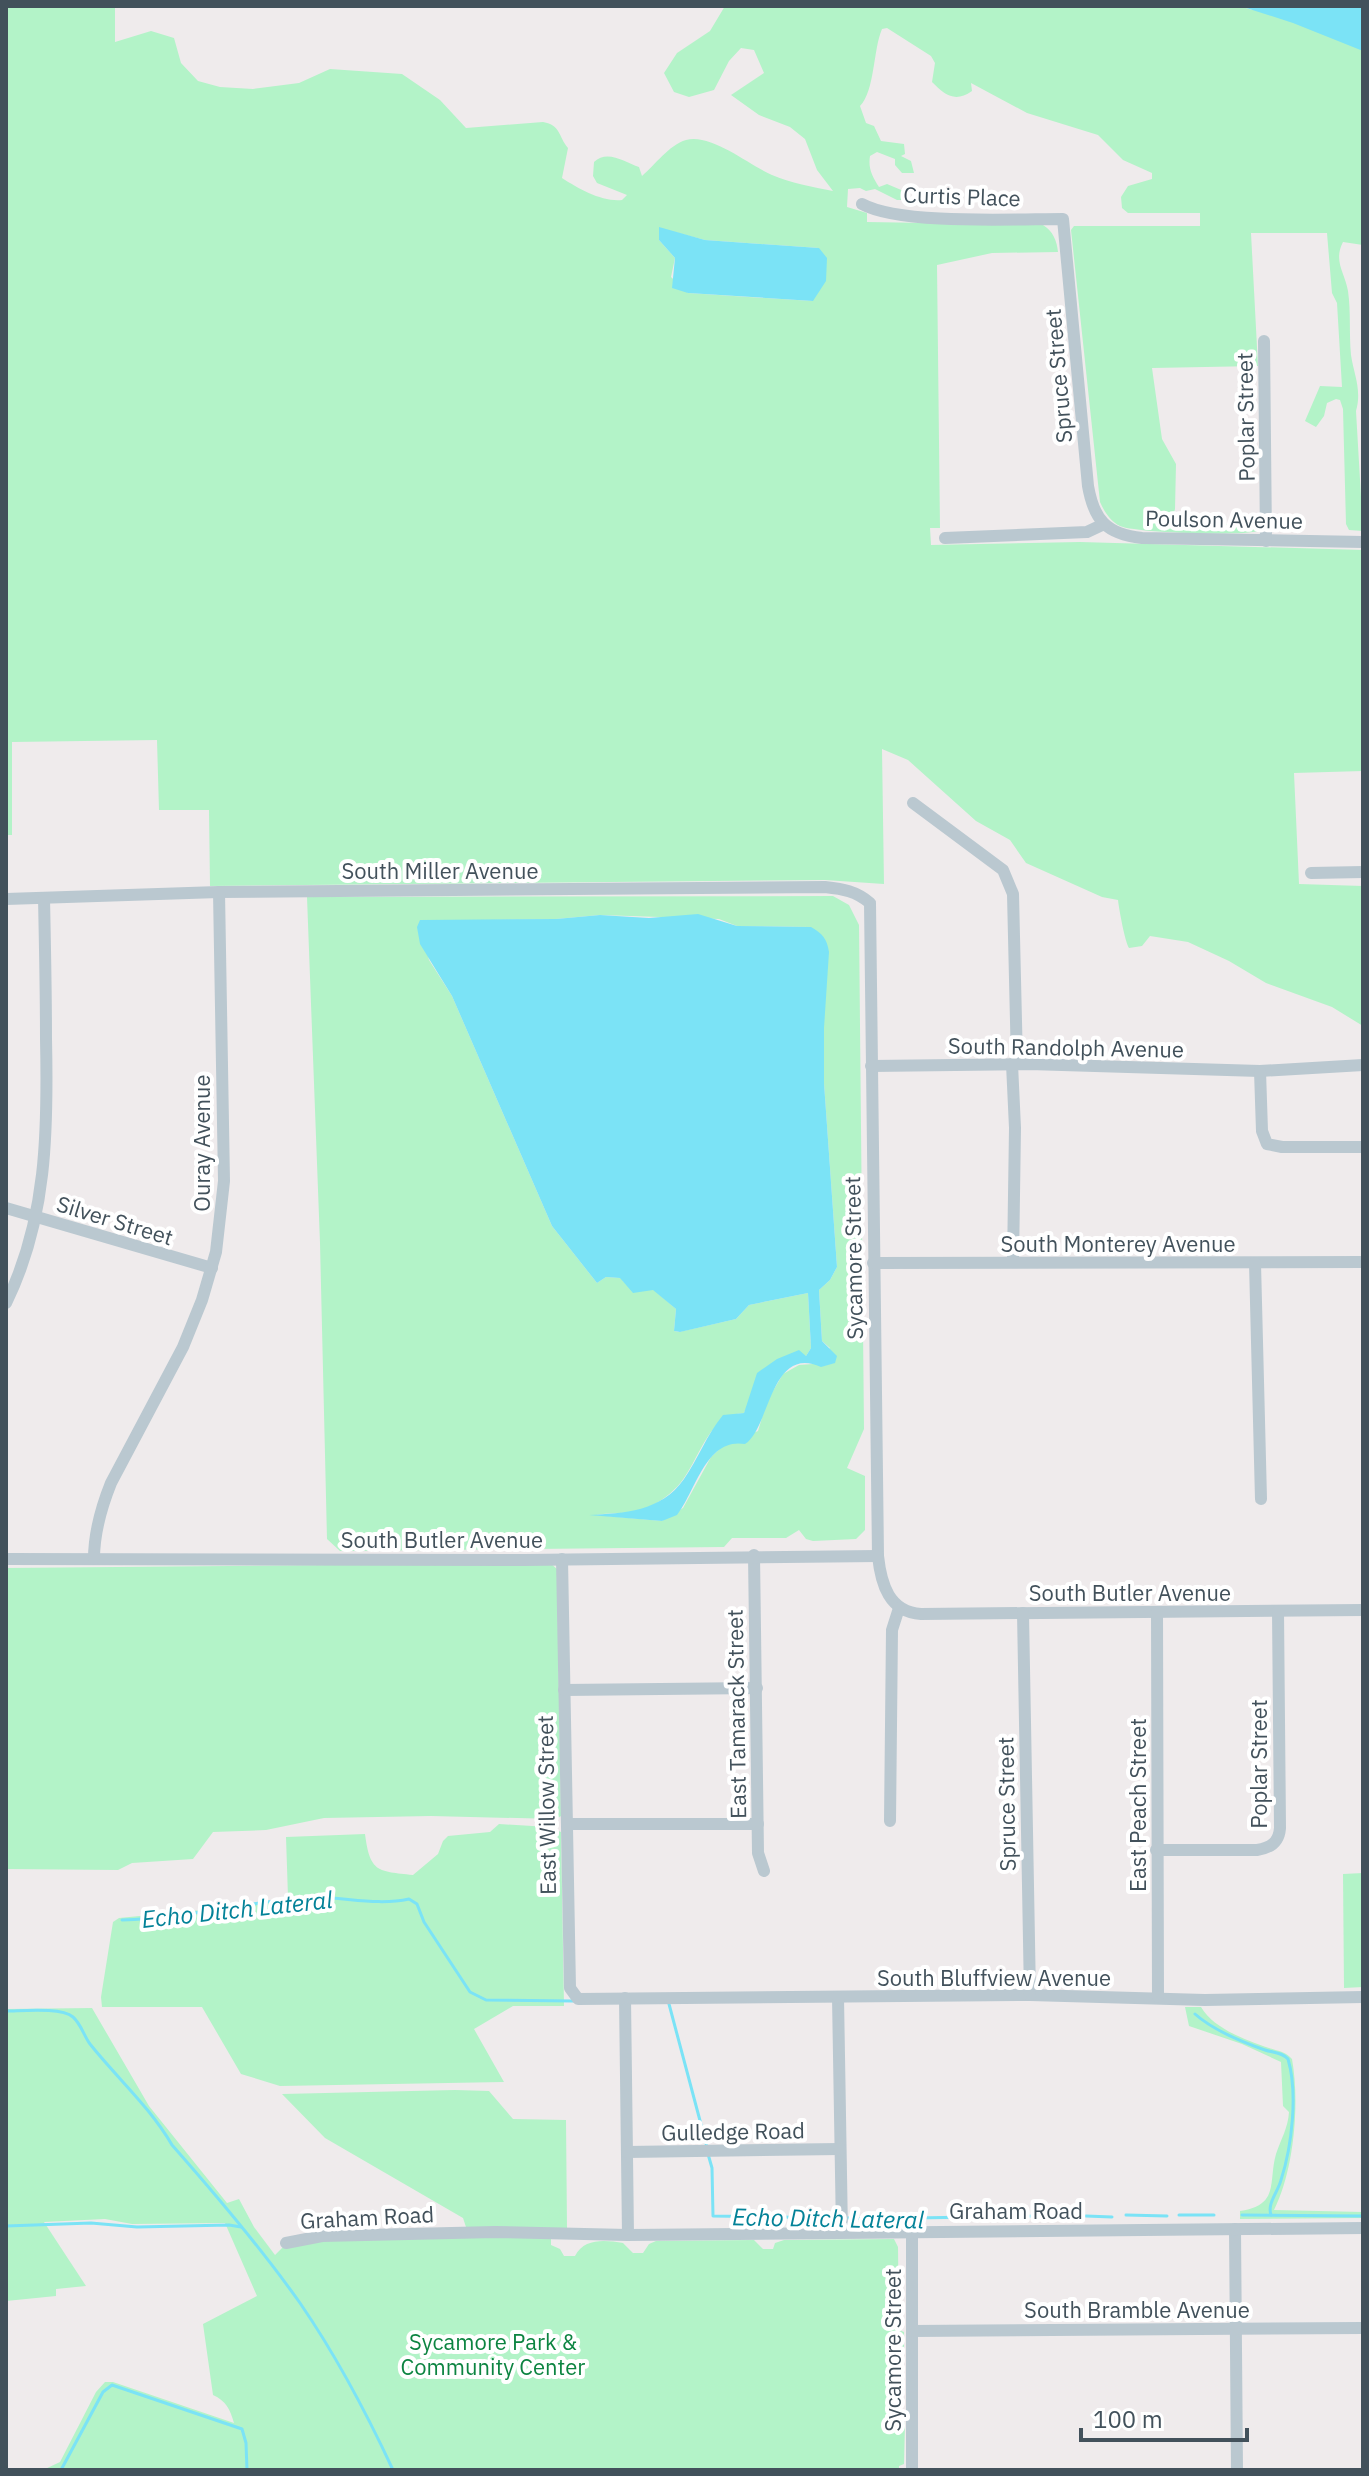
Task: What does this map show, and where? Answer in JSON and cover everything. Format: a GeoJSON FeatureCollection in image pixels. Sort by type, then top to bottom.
{"type":"FeatureCollection","features":[{"type":"Feature","properties":{"kind":"street","name":"Curtis Place"},"geometry":{"type":"LineString","coordinates":[[862,204],[873,211],[905,215],[1063,219]]}},
{"type":"Feature","properties":{"kind":"street","name":"Spruce Street"},"geometry":{"type":"LineString","coordinates":[[1063,219],[1088,486],[1093,509],[1104,524]]}},
{"type":"Feature","properties":{"kind":"street","name":"Poplar Street"},"geometry":{"type":"LineString","coordinates":[[1264,341],[1266,541]]}},
{"type":"Feature","properties":{"kind":"street"},"geometry":{"type":"LineString","coordinates":[[945,538],[1087,532],[1104,524]]}},
{"type":"Feature","properties":{"kind":"street","name":"Poulson Avenue"},"geometry":{"type":"LineString","coordinates":[[1104,524],[1128,537],[1142,538],[1363,542]]}},
{"type":"Feature","properties":{"kind":"street"},"geometry":{"type":"LineString","coordinates":[[913,803],[1003,870],[1013,894],[1013,1262]]}},
{"type":"Feature","properties":{"kind":"street"},"geometry":{"type":"LineString","coordinates":[[1311,873],[1363,872]]}},
{"type":"Feature","properties":{"kind":"street","name":"South Miller Avenue"},"geometry":{"type":"LineString","coordinates":[[6,899],[219,892],[825,887],[851,891],[870,903]]}},
{"type":"Feature","properties":{"kind":"street","name":"Ouray Avenue"},"geometry":{"type":"LineString","coordinates":[[94,1559],[97,1525],[111,1483],[183,1347],[212,1268],[221,1225],[224,1191],[219,892]]}},
{"type":"Feature","properties":{"kind":"street"},"geometry":{"type":"LineString","coordinates":[[6,1303],[28,1251],[45,1156],[44,898]]}},
{"type":"Feature","properties":{"kind":"street","name":"Sycamore Street"},"geometry":{"type":"LineString","coordinates":[[870,903],[878,1556],[885,1588],[899,1608]]}},
{"type":"Feature","properties":{"kind":"street","name":"South Randolph Avenue"},"geometry":{"type":"LineString","coordinates":[[871,1066],[1015,1064],[1260,1071],[1320,1065],[1363,1065]]}},
{"type":"Feature","properties":{"kind":"street"},"geometry":{"type":"LineString","coordinates":[[1260,1071],[1262,1131],[1267,1144],[1282,1147],[1363,1147]]}},
{"type":"Feature","properties":{"kind":"street","name":"Silver Street"},"geometry":{"type":"LineString","coordinates":[[6,1208],[212,1268]]}},
{"type":"Feature","properties":{"kind":"street","name":"South Monterey Avenue"},"geometry":{"type":"LineString","coordinates":[[873,1263],[1363,1262]]}},
{"type":"Feature","properties":{"kind":"street"},"geometry":{"type":"LineString","coordinates":[[1255,1263],[1261,1499]]}},
{"type":"Feature","properties":{"kind":"street","name":"East Tamarack Street"},"geometry":{"type":"LineString","coordinates":[[754,1555],[758,1853],[764,1871]]}},
{"type":"Feature","properties":{"kind":"street","name":"South Butler Avenue"},"geometry":{"type":"LineString","coordinates":[[6,1559],[878,1556]]}},
{"type":"Feature","properties":{"kind":"street","name":"East Willow Street"},"geometry":{"type":"LineString","coordinates":[[562,1559],[571,1993],[583,2000],[625,1998]]}},
{"type":"Feature","properties":{"kind":"street"},"geometry":{"type":"LineString","coordinates":[[890,1821],[892,1630],[899,1608]]}},
{"type":"Feature","properties":{"kind":"street","name":"South Butler Avenue"},"geometry":{"type":"LineString","coordinates":[[899,1608],[921,1614],[1363,1610]]}},
{"type":"Feature","properties":{"kind":"street","name":"Poplar Street"},"geometry":{"type":"LineString","coordinates":[[1156,1850],[1257,1850],[1269,1848],[1278,1839],[1278,1611]]}},
{"type":"Feature","properties":{"kind":"street","name":"East Peach Street"},"geometry":{"type":"LineString","coordinates":[[1157,1612],[1158,1997]]}},
{"type":"Feature","properties":{"kind":"street","name":"Spruce Street"},"geometry":{"type":"LineString","coordinates":[[1023,1613],[1030,1995]]}},
{"type":"Feature","properties":{"kind":"street"},"geometry":{"type":"LineString","coordinates":[[564,1690],[757,1688]]}},
{"type":"Feature","properties":{"kind":"street"},"geometry":{"type":"LineString","coordinates":[[567,1824],[758,1824]]}},
{"type":"Feature","properties":{"kind":"street","name":"South Bluffview Avenue"},"geometry":{"type":"LineString","coordinates":[[625,1998],[1030,1995],[1205,2000],[1363,1997]]}},
{"type":"Feature","properties":{"kind":"street"},"geometry":{"type":"LineString","coordinates":[[838,1997],[842,2232]]}},
{"type":"Feature","properties":{"kind":"street"},"geometry":{"type":"LineString","coordinates":[[625,1998],[628,2235]]}},
{"type":"Feature","properties":{"kind":"street","name":"Gulledge Road"},"geometry":{"type":"LineString","coordinates":[[627,2152],[840,2149]]}},
{"type":"Feature","properties":{"kind":"street","name":"Graham Road"},"geometry":{"type":"LineString","coordinates":[[286,2243],[322,2236],[473,2232],[628,2235],[1363,2228]]}},
{"type":"Feature","properties":{"kind":"street"},"geometry":{"type":"LineString","coordinates":[[1235,2229],[1237,2470]]}},
{"type":"Feature","properties":{"kind":"street","name":"Sycamore Street"},"geometry":{"type":"LineString","coordinates":[[912,2231],[912,2470]]}},
{"type":"Feature","properties":{"kind":"street","name":"South Bramble Avenue"},"geometry":{"type":"LineString","coordinates":[[912,2331],[1363,2328]]}},
{"type":"Feature","properties":{"kind":"green space"},"geometry":{"type":"Polygon","coordinates":[[[6,6],[115,6],[115,42],[151,31],[174,38],[181,63],[198,81],[220,87],[253,89],[299,83],[330,69],[402,74],[440,100],[466,128],[543,122],[553,126],[568,148],[562,178],[591,194],[622,200],[627,195],[597,183],[593,176],[594,162],[599,158],[616,158],[639,167],[642,176],[674,146],[696,139],[718,145],[779,178],[833,191],[817,170],[805,139],[790,127],[759,115],[731,95],[764,73],[754,50],[741,48],[729,61],[714,90],[689,97],[674,92],[664,73],[677,53],[710,31],[725,6],[1240,6],[1252,10],[1363,6],[1363,245],[1343,242],[1339,255],[1348,291],[1351,355],[1358,389],[1356,411],[1363,531],[1349,530],[1346,524],[1343,409],[1340,400],[1327,403],[1324,416],[1316,427],[1305,421],[1320,386],[1342,387],[1337,303],[1332,293],[1327,233],[1251,233],[1258,366],[1152,368],[1162,439],[1176,464],[1175,509],[1171,524],[1251,524],[1259,531],[1166,532],[1120,526],[1108,516],[1100,502],[1071,230],[1074,226],[1200,226],[1200,213],[1128,213],[1122,208],[1121,197],[1128,186],[1152,179],[1152,173],[1123,160],[1098,135],[1027,113],[971,83],[972,91],[966,95],[955,97],[946,94],[932,82],[935,63],[931,56],[887,28],[882,29],[871,81],[860,106],[866,123],[874,126],[881,141],[904,144],[905,154],[901,156],[911,161],[914,173],[902,173],[895,165],[895,159],[877,152],[870,156],[870,160],[871,172],[879,187],[887,184],[906,192],[905,200],[897,200],[875,189],[848,189],[847,207],[867,213],[867,222],[1043,225],[1052,233],[1057,244],[1058,252],[992,253],[937,265],[940,528],[930,528],[931,545],[1080,542],[1363,550],[1363,771],[1294,773],[1299,884],[1363,886],[1363,1026],[1332,1007],[1266,983],[1188,942],[1150,936],[1142,946],[1129,948],[1118,900],[1102,897],[1026,863],[1010,840],[976,821],[908,760],[882,749],[884,884],[825,880],[210,886],[209,810],[159,810],[157,740],[12,742],[12,835],[6,835],[6,6]],[[659,228],[659,240],[675,258],[671,277],[688,293],[812,301],[819,248],[705,240],[659,228]]]}},
{"type":"Feature","properties":{"kind":"green space"},"geometry":{"type":"Polygon","coordinates":[[[833,896],[849,905],[859,925],[864,1429],[847,1468],[865,1476],[865,1530],[856,1539],[813,1541],[806,1539],[799,1530],[786,1538],[732,1538],[724,1547],[340,1551],[327,1539],[307,897],[833,896]],[[600,915],[556,919],[420,921],[429,960],[452,996],[552,1226],[597,1283],[606,1277],[621,1278],[635,1288],[653,1289],[676,1309],[674,1331],[679,1332],[736,1319],[749,1305],[808,1293],[811,1348],[806,1356],[802,1355],[750,1400],[744,1413],[732,1415],[715,1428],[684,1478],[665,1497],[638,1511],[596,1515],[662,1521],[683,1508],[711,1457],[724,1445],[758,1431],[767,1401],[783,1374],[799,1365],[813,1364],[830,1348],[822,1341],[819,1290],[830,1280],[837,1267],[824,1083],[824,1028],[811,927],[737,926],[719,919],[600,915]]]}},
{"type":"Feature","properties":{"kind":"green space"},"geometry":{"type":"Polygon","coordinates":[[[550,1563],[557,1569],[561,1816],[556,1819],[431,1816],[324,1818],[266,1830],[213,1832],[193,1859],[132,1863],[118,1870],[6,1869],[6,1568],[550,1563]]]}},
{"type":"Feature","properties":{"kind":"green space"},"geometry":{"type":"Polygon","coordinates":[[[499,1824],[549,1827],[561,1832],[564,2006],[513,2006],[474,2029],[504,2082],[280,2086],[241,2074],[202,2007],[102,2007],[113,1922],[119,1918],[285,1899],[288,1897],[286,1837],[365,1834],[370,1856],[378,1868],[413,1875],[438,1854],[448,1836],[490,1832],[499,1824]]]}},
{"type":"Feature","properties":{"kind":"green space"},"geometry":{"type":"Polygon","coordinates":[[[1363,1873],[1363,1987],[1344,1988],[1343,1874],[1363,1873]]]}},
{"type":"Feature","properties":{"kind":"green space"},"geometry":{"type":"Polygon","coordinates":[[[1185,2007],[1201,2007],[1214,2022],[1231,2033],[1282,2052],[1292,2059],[1294,2136],[1286,2176],[1274,2210],[1363,2212],[1363,2218],[1240,2219],[1240,2211],[1261,2204],[1270,2191],[1276,2154],[1289,2112],[1283,2106],[1281,2062],[1242,2044],[1189,2026],[1185,2007]]]}},
{"type":"Feature","properties":{"kind":"green space","name":"Sycamore Park & Community Center"},"geometry":{"type":"Polygon","coordinates":[[[92,2008],[149,2106],[227,2203],[239,2199],[254,2227],[275,2255],[282,2248],[298,2243],[340,2238],[551,2238],[551,2245],[560,2249],[564,2256],[575,2256],[589,2243],[602,2241],[623,2243],[633,2253],[643,2253],[649,2244],[656,2241],[754,2240],[763,2249],[773,2249],[775,2243],[784,2240],[894,2239],[898,2247],[899,2330],[904,2332],[904,2348],[899,2351],[898,2365],[890,2370],[890,2381],[898,2385],[899,2421],[905,2423],[904,2464],[899,2466],[899,2470],[43,2470],[60,2462],[96,2392],[105,2382],[113,2382],[234,2423],[227,2406],[213,2395],[203,2324],[257,2296],[225,2223],[132,2224],[105,2219],[44,2222],[86,2286],[56,2289],[56,2296],[6,2301],[6,2009],[92,2008]]]}},
{"type":"Feature","properties":{"kind":"green space"},"geometry":{"type":"Polygon","coordinates":[[[489,2091],[513,2119],[566,2120],[567,2228],[467,2230],[463,2218],[325,2138],[282,2094],[489,2091]]]}},
{"type":"Feature","properties":{"kind":"water"},"geometry":{"type":"Polygon","coordinates":[[[1240,6],[1363,6],[1363,51],[1293,23],[1240,6]]]}},
{"type":"Feature","properties":{"kind":"water"},"geometry":{"type":"Polygon","coordinates":[[[659,227],[705,240],[819,248],[827,258],[826,281],[813,301],[688,293],[672,288],[675,258],[659,240],[659,227]]]}},
{"type":"Feature","properties":{"kind":"water"},"geometry":{"type":"Polygon","coordinates":[[[698,914],[737,926],[811,927],[827,944],[824,1083],[837,1267],[830,1280],[819,1290],[822,1341],[837,1356],[835,1363],[821,1367],[804,1363],[791,1367],[773,1391],[753,1435],[745,1444],[732,1444],[711,1457],[677,1515],[662,1521],[589,1515],[641,1509],[675,1490],[723,1415],[744,1413],[757,1373],[777,1359],[799,1350],[806,1356],[811,1348],[808,1293],[749,1305],[736,1319],[680,1332],[674,1331],[676,1309],[653,1290],[633,1293],[620,1278],[606,1277],[597,1283],[552,1226],[452,996],[420,944],[417,927],[420,920],[556,919],[600,915],[649,918],[698,914]]]}},
{"type":"Feature","properties":{"kind":"waterway","name":"Echo Ditch Lateral"},"geometry":{"type":"LineString","coordinates":[[122,1920],[167,1917],[299,1898],[381,1902],[409,1899],[417,1904],[424,1922],[470,1992],[486,2000],[573,2001]]}},
{"type":"Feature","properties":{"kind":"waterway","name":"Echo Ditch Lateral"},"geometry":{"type":"LineString","coordinates":[[669,2004],[707,2147]]}},
{"type":"Feature","properties":{"kind":"waterway"},"geometry":{"type":"LineString","coordinates":[[6,2011],[60,2012],[76,2020],[90,2044],[144,2105],[172,2145],[238,2222],[300,2303],[350,2385],[393,2470]]}},
{"type":"Feature","properties":{"kind":"waterway"},"geometry":{"type":"LineString","coordinates":[[1195,2014],[1228,2035],[1288,2059],[1293,2087],[1291,2136],[1281,2180],[1270,2206],[1271,2215]]}},
{"type":"Feature","properties":{"kind":"waterway","name":"Echo Ditch Lateral"},"geometry":{"type":"LineString","coordinates":[[708,2154],[712,2168],[713,2216],[840,2218]]}},
{"type":"Feature","properties":{"kind":"waterway","name":"Echo Ditch Lateral"},"geometry":{"type":"LineString","coordinates":[[1126,2215],[1167,2216]]}},
{"type":"Feature","properties":{"kind":"waterway","name":"Echo Ditch Lateral"},"geometry":{"type":"LineString","coordinates":[[1179,2215],[1214,2215]]}},
{"type":"Feature","properties":{"kind":"waterway","name":"Echo Ditch Lateral"},"geometry":{"type":"LineString","coordinates":[[1242,2215],[1363,2216]]}},
{"type":"Feature","properties":{"kind":"waterway","name":"Echo Ditch Lateral"},"geometry":{"type":"LineString","coordinates":[[847,2218],[895,2220],[1039,2216]]}},
{"type":"Feature","properties":{"kind":"waterway","name":"Echo Ditch Lateral"},"geometry":{"type":"LineString","coordinates":[[1049,2216],[1079,2216]]}},
{"type":"Feature","properties":{"kind":"waterway","name":"Echo Ditch Lateral"},"geometry":{"type":"LineString","coordinates":[[1086,2216],[1112,2217]]}},
{"type":"Feature","properties":{"kind":"waterway"},"geometry":{"type":"LineString","coordinates":[[6,2226],[91,2223],[137,2227],[241,2227]]}},
{"type":"Feature","properties":{"kind":"waterway"},"geometry":{"type":"LineString","coordinates":[[61,2470],[103,2392],[112,2385],[242,2429],[247,2470]]}}]}
